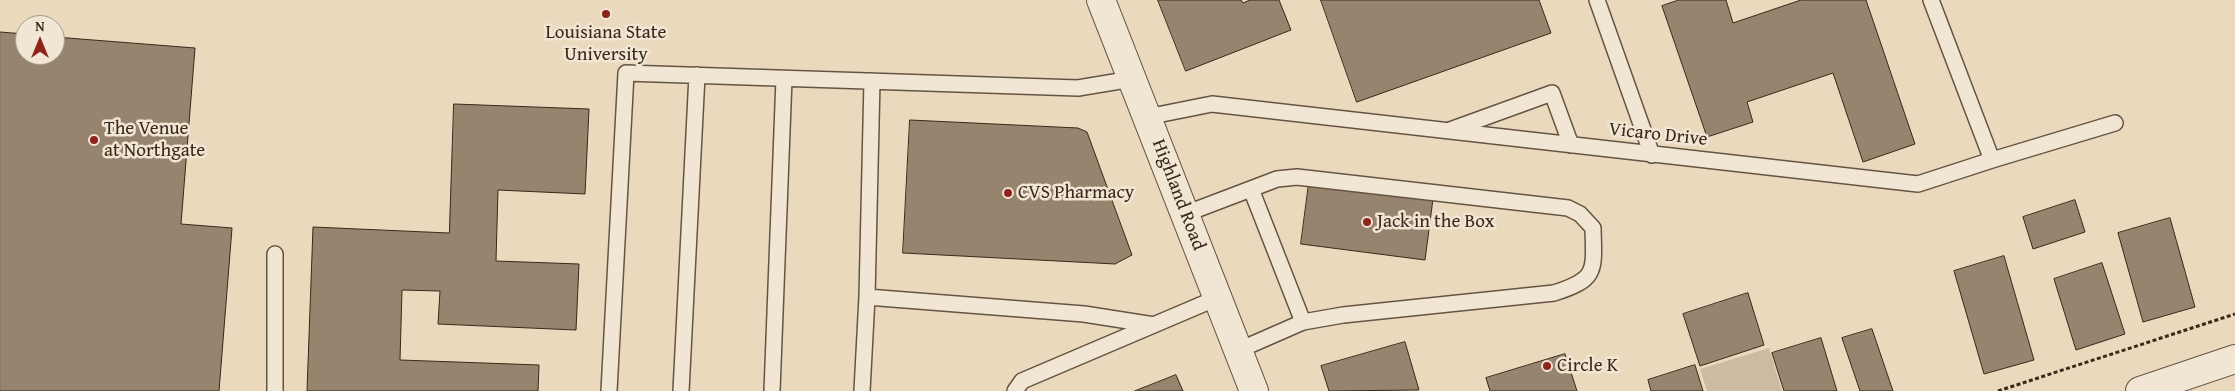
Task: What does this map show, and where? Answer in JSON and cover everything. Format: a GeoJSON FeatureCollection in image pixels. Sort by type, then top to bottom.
{"type":"FeatureCollection","features":[{"type":"Feature","properties":{"kind":"street","name":"Highland Road"},"geometry":{"type":"LineString","coordinates":[[1101,0],[1254,391]]}},
{"type":"Feature","properties":{"kind":"street"},"geometry":{"type":"LineString","coordinates":[[2140,391],[2235,359]]}},
{"type":"Feature","properties":{"kind":"lane"},"geometry":{"type":"LineString","coordinates":[[1597,0],[1652,154]]}},
{"type":"Feature","properties":{"kind":"lane"},"geometry":{"type":"LineString","coordinates":[[1931,0],[1992,160]]}},
{"type":"Feature","properties":{"kind":"lane"},"geometry":{"type":"LineString","coordinates":[[608,391],[626,73],[1078,88],[1132,78]]}},
{"type":"Feature","properties":{"kind":"lane"},"geometry":{"type":"LineString","coordinates":[[681,391],[697,76]]}},
{"type":"Feature","properties":{"kind":"lane"},"geometry":{"type":"LineString","coordinates":[[772,391],[784,78]]}},
{"type":"Feature","properties":{"kind":"lane"},"geometry":{"type":"LineString","coordinates":[[862,391],[867,297],[872,81]]}},
{"type":"Feature","properties":{"kind":"lane"},"geometry":{"type":"LineString","coordinates":[[1447,131],[1552,93],[1571,145]]}},
{"type":"Feature","properties":{"kind":"lane","name":"Vicaro Drive"},"geometry":{"type":"LineString","coordinates":[[1147,116],[1212,104],[1918,184],[2115,123]]}},
{"type":"Feature","properties":{"kind":"lane"},"geometry":{"type":"LineString","coordinates":[[1185,214],[1277,179],[1297,177],[1568,208],[1580,214],[1593,228],[1594,262],[1589,277],[1569,288],[1554,293],[1353,314],[1303,322],[1239,350]]}},
{"type":"Feature","properties":{"kind":"lane"},"geometry":{"type":"LineString","coordinates":[[1251,189],[1303,322]]}},
{"type":"Feature","properties":{"kind":"lane"},"geometry":{"type":"LineString","coordinates":[[275,254],[275,391]]}},
{"type":"Feature","properties":{"kind":"lane"},"geometry":{"type":"LineString","coordinates":[[867,297],[1084,314],[1154,325]]}},
{"type":"Feature","properties":{"kind":"lane"},"geometry":{"type":"LineString","coordinates":[[1015,391],[1022,381],[1217,298]]}},
{"type":"Feature","properties":{"kind":"path"},"geometry":{"type":"LineString","coordinates":[[1998,391],[2235,314]]}},
{"type":"Feature","properties":{"kind":"shaded area"},"geometry":{"type":"Polygon","coordinates":[[[1769,348],[1782,391],[1707,391],[1700,369],[1769,348]]]}},
{"type":"Feature","properties":{"kind":"building"},"geometry":{"type":"Polygon","coordinates":[[[1158,0],[1241,0],[1243,3],[1250,0],[1279,0],[1291,30],[1186,71],[1158,0]]]}},
{"type":"Feature","properties":{"kind":"building"},"geometry":{"type":"Polygon","coordinates":[[[1321,0],[1539,0],[1551,33],[1357,102],[1321,0]]]}},
{"type":"Feature","properties":{"kind":"building"},"geometry":{"type":"Polygon","coordinates":[[[1679,0],[1726,0],[1733,23],[1801,0],[1866,0],[1915,144],[1863,162],[1833,73],[1747,102],[1753,122],[1707,137],[1662,6],[1679,0]]]}},
{"type":"Feature","properties":{"kind":"building","name":"The Venue at Northgate"},"geometry":{"type":"Polygon","coordinates":[[[0,32],[15,33],[15,65],[65,65],[65,38],[195,48],[181,224],[232,228],[219,391],[0,391],[0,32]]]}},
{"type":"Feature","properties":{"kind":"building"},"geometry":{"type":"Polygon","coordinates":[[[454,104],[589,109],[585,194],[498,190],[496,261],[579,264],[576,330],[438,324],[440,291],[402,290],[400,360],[539,365],[538,391],[307,391],[313,227],[449,233],[454,104]]]}},
{"type":"Feature","properties":{"kind":"building","name":"CVS Pharmacy"},"geometry":{"type":"Polygon","coordinates":[[[910,120],[1078,128],[1087,132],[1132,255],[1115,264],[903,253],[910,120]]]}},
{"type":"Feature","properties":{"kind":"building","name":"Jack in the Box"},"geometry":{"type":"Polygon","coordinates":[[[1309,183],[1433,199],[1425,260],[1301,244],[1309,183]]]}},
{"type":"Feature","properties":{"kind":"building"},"geometry":{"type":"Polygon","coordinates":[[[2075,200],[2085,232],[2033,249],[2023,217],[2075,200]]]}},
{"type":"Feature","properties":{"kind":"building"},"geometry":{"type":"Polygon","coordinates":[[[2170,218],[2195,307],[2143,322],[2118,233],[2170,218]]]}},
{"type":"Feature","properties":{"kind":"building"},"geometry":{"type":"Polygon","coordinates":[[[2004,256],[2034,360],[1984,374],[1954,271],[2004,256]]]}},
{"type":"Feature","properties":{"kind":"building"},"geometry":{"type":"Polygon","coordinates":[[[2102,263],[2125,334],[2076,350],[2054,279],[2102,263]]]}},
{"type":"Feature","properties":{"kind":"building"},"geometry":{"type":"Polygon","coordinates":[[[1748,293],[1764,345],[1700,366],[1683,314],[1748,293]]]}},
{"type":"Feature","properties":{"kind":"building"},"geometry":{"type":"Polygon","coordinates":[[[1872,329],[1893,391],[1860,391],[1842,338],[1872,329]]]}},
{"type":"Feature","properties":{"kind":"building"},"geometry":{"type":"Polygon","coordinates":[[[1821,338],[1837,391],[1784,391],[1772,353],[1821,338]]]}},
{"type":"Feature","properties":{"kind":"building"},"geometry":{"type":"Polygon","coordinates":[[[1405,342],[1419,390],[1329,391],[1321,366],[1405,342]]]}},
{"type":"Feature","properties":{"kind":"building","name":"Circle K"},"geometry":{"type":"Polygon","coordinates":[[[1565,354],[1577,391],[1490,391],[1486,378],[1565,354]]]}},
{"type":"Feature","properties":{"kind":"building"},"geometry":{"type":"Polygon","coordinates":[[[1695,365],[1703,391],[1651,391],[1648,380],[1695,365]]]}},
{"type":"Feature","properties":{"kind":"building"},"geometry":{"type":"Polygon","coordinates":[[[1176,375],[1183,391],[1135,391],[1176,375]]]}},
{"type":"Feature","properties":{"kind":"place","name":"Louisiana State University"},"geometry":{"type":"Point","coordinates":[606,14]}},
{"type":"Feature","properties":{"kind":"place","name":"The Venue at Northgate"},"geometry":{"type":"Point","coordinates":[94,140]}},
{"type":"Feature","properties":{"kind":"place","name":"CVS Pharmacy"},"geometry":{"type":"Point","coordinates":[1008,193]}},
{"type":"Feature","properties":{"kind":"place","name":"Jack in the Box"},"geometry":{"type":"Point","coordinates":[1367,222]}},
{"type":"Feature","properties":{"kind":"place","name":"Circle K"},"geometry":{"type":"Point","coordinates":[1547,366]}}]}
